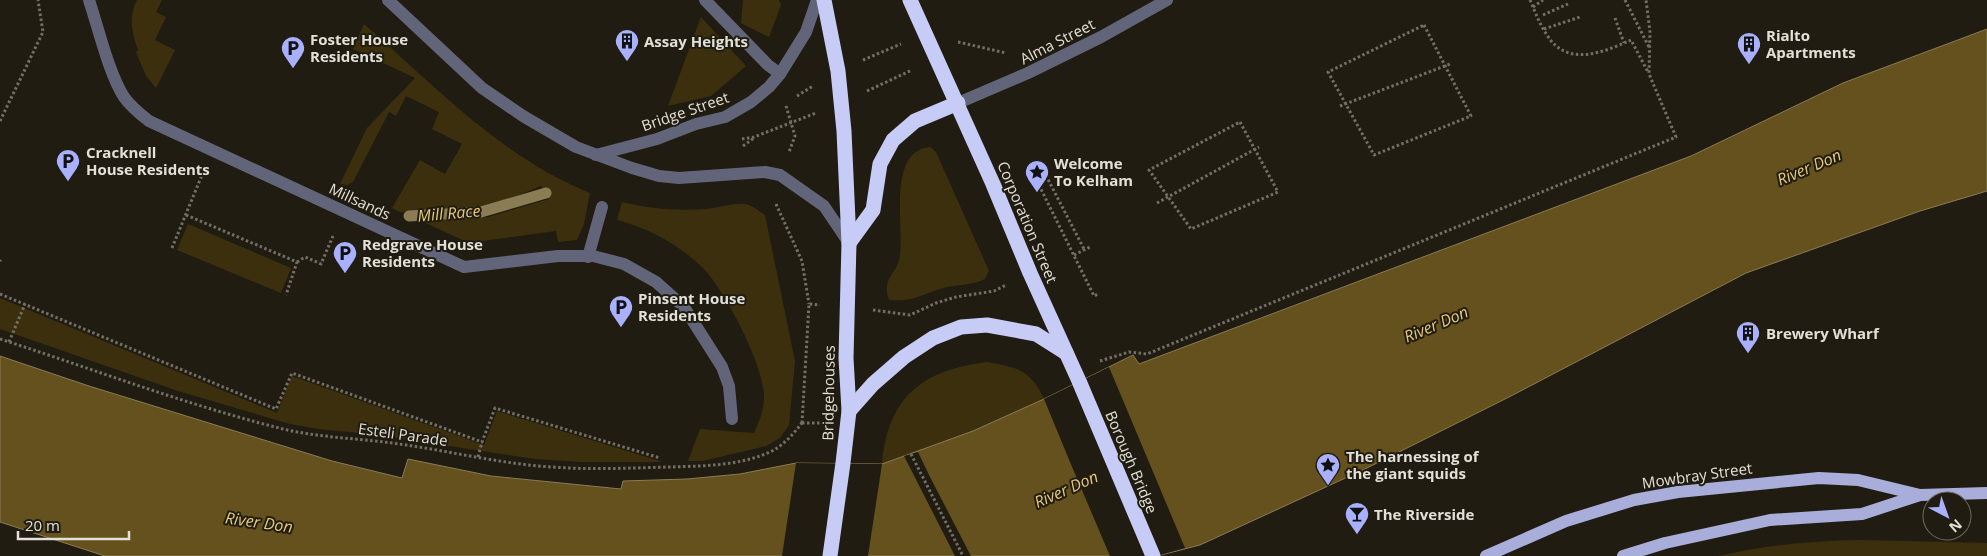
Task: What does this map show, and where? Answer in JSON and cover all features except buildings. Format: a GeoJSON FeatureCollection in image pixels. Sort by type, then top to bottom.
{"type":"FeatureCollection","features":[{"type":"Feature","properties":{"kind":"highway"},"geometry":{"type":"LineString","coordinates":[[824,0],[838,71],[844,131],[849,243]]}},
{"type":"Feature","properties":{"kind":"highway","name":"Corporation Street"},"geometry":{"type":"LineString","coordinates":[[910,0],[958,103],[1066,353]]}},
{"type":"Feature","properties":{"kind":"highway"},"geometry":{"type":"LineString","coordinates":[[849,243],[873,210],[880,164],[893,140],[915,121],[958,103]]}},
{"type":"Feature","properties":{"kind":"highway","name":"Bridgehouses"},"geometry":{"type":"LineString","coordinates":[[830,556],[848,417],[846,358],[849,243]]}},
{"type":"Feature","properties":{"kind":"highway"},"geometry":{"type":"LineString","coordinates":[[848,417],[873,384],[904,357],[933,338],[962,327],[987,324],[1036,334],[1066,353]]}},
{"type":"Feature","properties":{"kind":"highway","name":"Borough Bridge"},"geometry":{"type":"LineString","coordinates":[[1066,353],[1153,556]]}},
{"type":"Feature","properties":{"kind":"main road","name":"Mowbray Street"},"geometry":{"type":"LineString","coordinates":[[1486,556],[1566,521],[1634,500],[1678,492],[1819,478],[1858,480],[1920,495],[1987,493]]}},
{"type":"Feature","properties":{"kind":"main road","name":"Mowbray Street"},"geometry":{"type":"LineString","coordinates":[[1623,556],[1665,543],[1770,520],[1862,514],[1920,495]]}},
{"type":"Feature","properties":{"kind":"street","name":"Millsands"},"geometry":{"type":"LineString","coordinates":[[89,0],[114,75],[124,97],[138,112],[150,121],[464,268],[558,256],[588,256],[624,264],[656,282],[684,306],[722,367],[729,386],[732,419]]}},
{"type":"Feature","properties":{"kind":"street"},"geometry":{"type":"LineString","coordinates":[[388,0],[482,88],[576,147],[659,176],[678,178],[765,172],[780,175],[824,206],[849,243]]}},
{"type":"Feature","properties":{"kind":"street"},"geometry":{"type":"LineString","coordinates":[[705,0],[768,65],[780,74]]}},
{"type":"Feature","properties":{"kind":"street","name":"Bridge Street"},"geometry":{"type":"LineString","coordinates":[[596,155],[658,140],[696,124],[725,116],[751,102],[769,87],[780,74],[806,32],[817,0]]}},
{"type":"Feature","properties":{"kind":"street","name":"Alma Street"},"geometry":{"type":"LineString","coordinates":[[958,103],[1019,78],[1167,0]]}},
{"type":"Feature","properties":{"kind":"street"},"geometry":{"type":"LineString","coordinates":[[588,256],[602,207]]}},
{"type":"Feature","properties":{"kind":"path"},"geometry":{"type":"LineString","coordinates":[[0,121],[43,32],[38,0]]}},
{"type":"Feature","properties":{"kind":"path"},"geometry":{"type":"LineString","coordinates":[[1097,353],[1100,362],[1129,352],[1146,354],[1676,137],[1649,74],[1631,40],[1604,52],[1579,55],[1567,52],[1556,46],[1547,36],[1530,0]]}},
{"type":"Feature","properties":{"kind":"path"},"geometry":{"type":"LineString","coordinates":[[1533,7],[1543,0]]}},
{"type":"Feature","properties":{"kind":"path"},"geometry":{"type":"LineString","coordinates":[[1626,0],[1650,49]]}},
{"type":"Feature","properties":{"kind":"path"},"geometry":{"type":"LineString","coordinates":[[1646,0],[1650,32],[1649,74]]}},
{"type":"Feature","properties":{"kind":"path"},"geometry":{"type":"LineString","coordinates":[[1543,15],[1568,4]]}},
{"type":"Feature","properties":{"kind":"path"},"geometry":{"type":"LineString","coordinates":[[1544,29],[1580,17]]}},
{"type":"Feature","properties":{"kind":"path"},"geometry":{"type":"LineString","coordinates":[[1615,18],[1624,43]]}},
{"type":"Feature","properties":{"kind":"path"},"geometry":{"type":"LineString","coordinates":[[1424,25],[1448,65],[1471,116],[1374,155],[1328,72],[1424,25]]}},
{"type":"Feature","properties":{"kind":"path"},"geometry":{"type":"LineString","coordinates":[[790,123],[785,104],[838,71],[926,33],[970,45]]}},
{"type":"Feature","properties":{"kind":"path"},"geometry":{"type":"LineString","coordinates":[[754,137],[841,102],[937,59]]}},
{"type":"Feature","properties":{"kind":"path"},"geometry":{"type":"LineString","coordinates":[[1340,106],[1448,65]]}},
{"type":"Feature","properties":{"kind":"path"},"geometry":{"type":"LineString","coordinates":[[1240,122],[1257,148],[1278,192],[1192,229],[1168,196],[1149,170],[1240,122]]}},
{"type":"Feature","properties":{"kind":"path"},"geometry":{"type":"LineString","coordinates":[[1157,203],[1257,148]]}},
{"type":"Feature","properties":{"kind":"path"},"geometry":{"type":"LineString","coordinates":[[1039,162],[1084,250]]}},
{"type":"Feature","properties":{"kind":"path"},"geometry":{"type":"LineString","coordinates":[[1030,167],[1094,296],[1098,294]]}},
{"type":"Feature","properties":{"kind":"path"},"geometry":{"type":"LineString","coordinates":[[172,248],[204,171]]}},
{"type":"Feature","properties":{"kind":"path"},"geometry":{"type":"LineString","coordinates":[[186,215],[297,262]]}},
{"type":"Feature","properties":{"kind":"path"},"geometry":{"type":"LineString","coordinates":[[286,295],[297,262],[305,257],[321,264],[334,234]]}},
{"type":"Feature","properties":{"kind":"path"},"geometry":{"type":"LineString","coordinates":[[1074,255],[1090,246]]}},
{"type":"Feature","properties":{"kind":"path"},"geometry":{"type":"LineString","coordinates":[[848,307],[910,315],[936,303],[956,297],[994,291],[1030,273]]}},
{"type":"Feature","properties":{"kind":"path"},"geometry":{"type":"LineString","coordinates":[[0,294],[276,409],[292,373],[482,442]]}},
{"type":"Feature","properties":{"kind":"path"},"geometry":{"type":"LineString","coordinates":[[9,342],[24,304]]}},
{"type":"Feature","properties":{"kind":"path","name":"Esteli Parade"},"geometry":{"type":"LineString","coordinates":[[0,339],[196,404],[307,434],[413,446],[553,467],[705,466],[754,458],[774,450],[790,437],[802,423],[809,304],[848,307]]}},
{"type":"Feature","properties":{"kind":"path"},"geometry":{"type":"LineString","coordinates":[[478,457],[495,408],[660,458]]}},
{"type":"Feature","properties":{"kind":"path"},"geometry":{"type":"LineString","coordinates":[[911,454],[963,556]]}},
{"type":"Feature","properties":{"kind":"shaded area"},"geometry":{"type":"Polygon","coordinates":[[[137,0],[162,0],[156,12],[166,17],[155,40],[175,50],[156,88],[146,76],[136,52],[138,50],[132,19],[137,0]]]}},
{"type":"Feature","properties":{"kind":"shaded area"},"geometry":{"type":"Polygon","coordinates":[[[743,0],[779,0],[781,5],[769,37],[741,23],[743,0]]]}},
{"type":"Feature","properties":{"kind":"shaded area"},"geometry":{"type":"Polygon","coordinates":[[[701,17],[746,66],[711,96],[668,106],[701,17]]]}},
{"type":"Feature","properties":{"kind":"shaded area"},"geometry":{"type":"Polygon","coordinates":[[[364,24],[443,95],[498,140],[558,178],[590,193],[584,224],[577,240],[558,242],[556,231],[469,243],[421,221],[488,217],[549,199],[541,186],[505,201],[481,207],[400,212],[392,208],[420,160],[445,174],[462,144],[432,129],[439,112],[406,96],[396,116],[389,112],[353,182],[347,185],[340,184],[367,128],[415,78],[353,49],[364,24]]]}},
{"type":"Feature","properties":{"kind":"shaded area"},"geometry":{"type":"Polygon","coordinates":[[[930,147],[936,152],[989,271],[985,279],[974,283],[943,288],[911,299],[889,300],[887,292],[888,281],[896,268],[900,255],[900,191],[903,175],[908,161],[917,152],[930,147]]]}},
{"type":"Feature","properties":{"kind":"shaded area"},"geometry":{"type":"Polygon","coordinates":[[[622,202],[653,208],[685,210],[745,204],[765,215],[795,361],[789,425],[780,438],[766,446],[703,461],[688,461],[700,429],[754,433],[763,407],[763,384],[742,329],[712,278],[693,259],[663,238],[617,220],[622,202]]]}},
{"type":"Feature","properties":{"kind":"shaded area"},"geometry":{"type":"Polygon","coordinates":[[[188,224],[291,268],[281,293],[177,250],[188,224]]]}},
{"type":"Feature","properties":{"kind":"shaded area"},"geometry":{"type":"Polygon","coordinates":[[[0,298],[277,413],[292,376],[484,445],[497,411],[663,462],[581,462],[535,459],[290,424],[178,391],[0,329],[0,298]]]}},
{"type":"Feature","properties":{"kind":"shaded area"},"geometry":{"type":"Polygon","coordinates":[[[987,362],[1018,370],[1034,382],[1046,403],[1070,462],[918,452],[882,464],[892,421],[901,404],[912,391],[927,380],[944,372],[987,362]]]}},
{"type":"Feature","properties":{"kind":"shaded area"},"geometry":{"type":"Polygon","coordinates":[[[1860,540],[1987,543],[1987,556],[1718,556],[1788,544],[1860,540]]]}},
{"type":"Feature","properties":{"kind":"water","name":"River Don"},"geometry":{"type":"Polygon","coordinates":[[[1987,29],[1987,191],[1920,211],[1746,273],[1511,396],[1365,469],[1200,545],[1157,556],[105,556],[0,522],[0,356],[89,386],[332,461],[402,478],[408,459],[491,476],[621,489],[623,481],[687,479],[740,474],[796,463],[882,464],[973,431],[1044,399],[1133,355],[1139,364],[1691,156],[1843,83],[1987,29]]]}},
{"type":"Feature","properties":{"kind":"pier"},"geometry":{"type":"Polygon","coordinates":[[[1109,367],[1185,548],[1157,556],[1110,556],[1070,462],[1044,399],[1109,367]]]}},
{"type":"Feature","properties":{"kind":"pier"},"geometry":{"type":"Polygon","coordinates":[[[918,452],[971,556],[955,556],[904,456],[918,452]]]}},
{"type":"Feature","properties":{"kind":"pier"},"geometry":{"type":"Polygon","coordinates":[[[796,463],[882,464],[868,556],[782,556],[796,463]]]}},
{"type":"Feature","properties":{"kind":"waterway","name":"Mill Race"},"geometry":{"type":"LineString","coordinates":[[409,216],[481,212],[546,193]]}},
{"type":"Feature","properties":{"kind":"place","name":"Assay Heights"},"geometry":{"type":"Point","coordinates":[627,62]}},
{"type":"Feature","properties":{"kind":"place","name":"Rialto Apartments"},"geometry":{"type":"Point","coordinates":[1749,65]}},
{"type":"Feature","properties":{"kind":"place","name":"Foster House Residents"},"geometry":{"type":"Point","coordinates":[293,69]}},
{"type":"Feature","properties":{"kind":"place","name":"Cracknell House Residents"},"geometry":{"type":"Point","coordinates":[68,182]}},
{"type":"Feature","properties":{"kind":"place","name":"Welcome To Kelham"},"geometry":{"type":"Point","coordinates":[1037,193]}},
{"type":"Feature","properties":{"kind":"place","name":"Redgrave House Residents"},"geometry":{"type":"Point","coordinates":[345,274]}},
{"type":"Feature","properties":{"kind":"place","name":"Pinsent House Residents"},"geometry":{"type":"Point","coordinates":[621,328]}},
{"type":"Feature","properties":{"kind":"place","name":"Brewery Wharf"},"geometry":{"type":"Point","coordinates":[1748,354]}},
{"type":"Feature","properties":{"kind":"place","name":"The harnessing of the giant squids"},"geometry":{"type":"Point","coordinates":[1328,486]}},
{"type":"Feature","properties":{"kind":"place","name":"The Riverside"},"geometry":{"type":"Point","coordinates":[1357,535]}}]}
